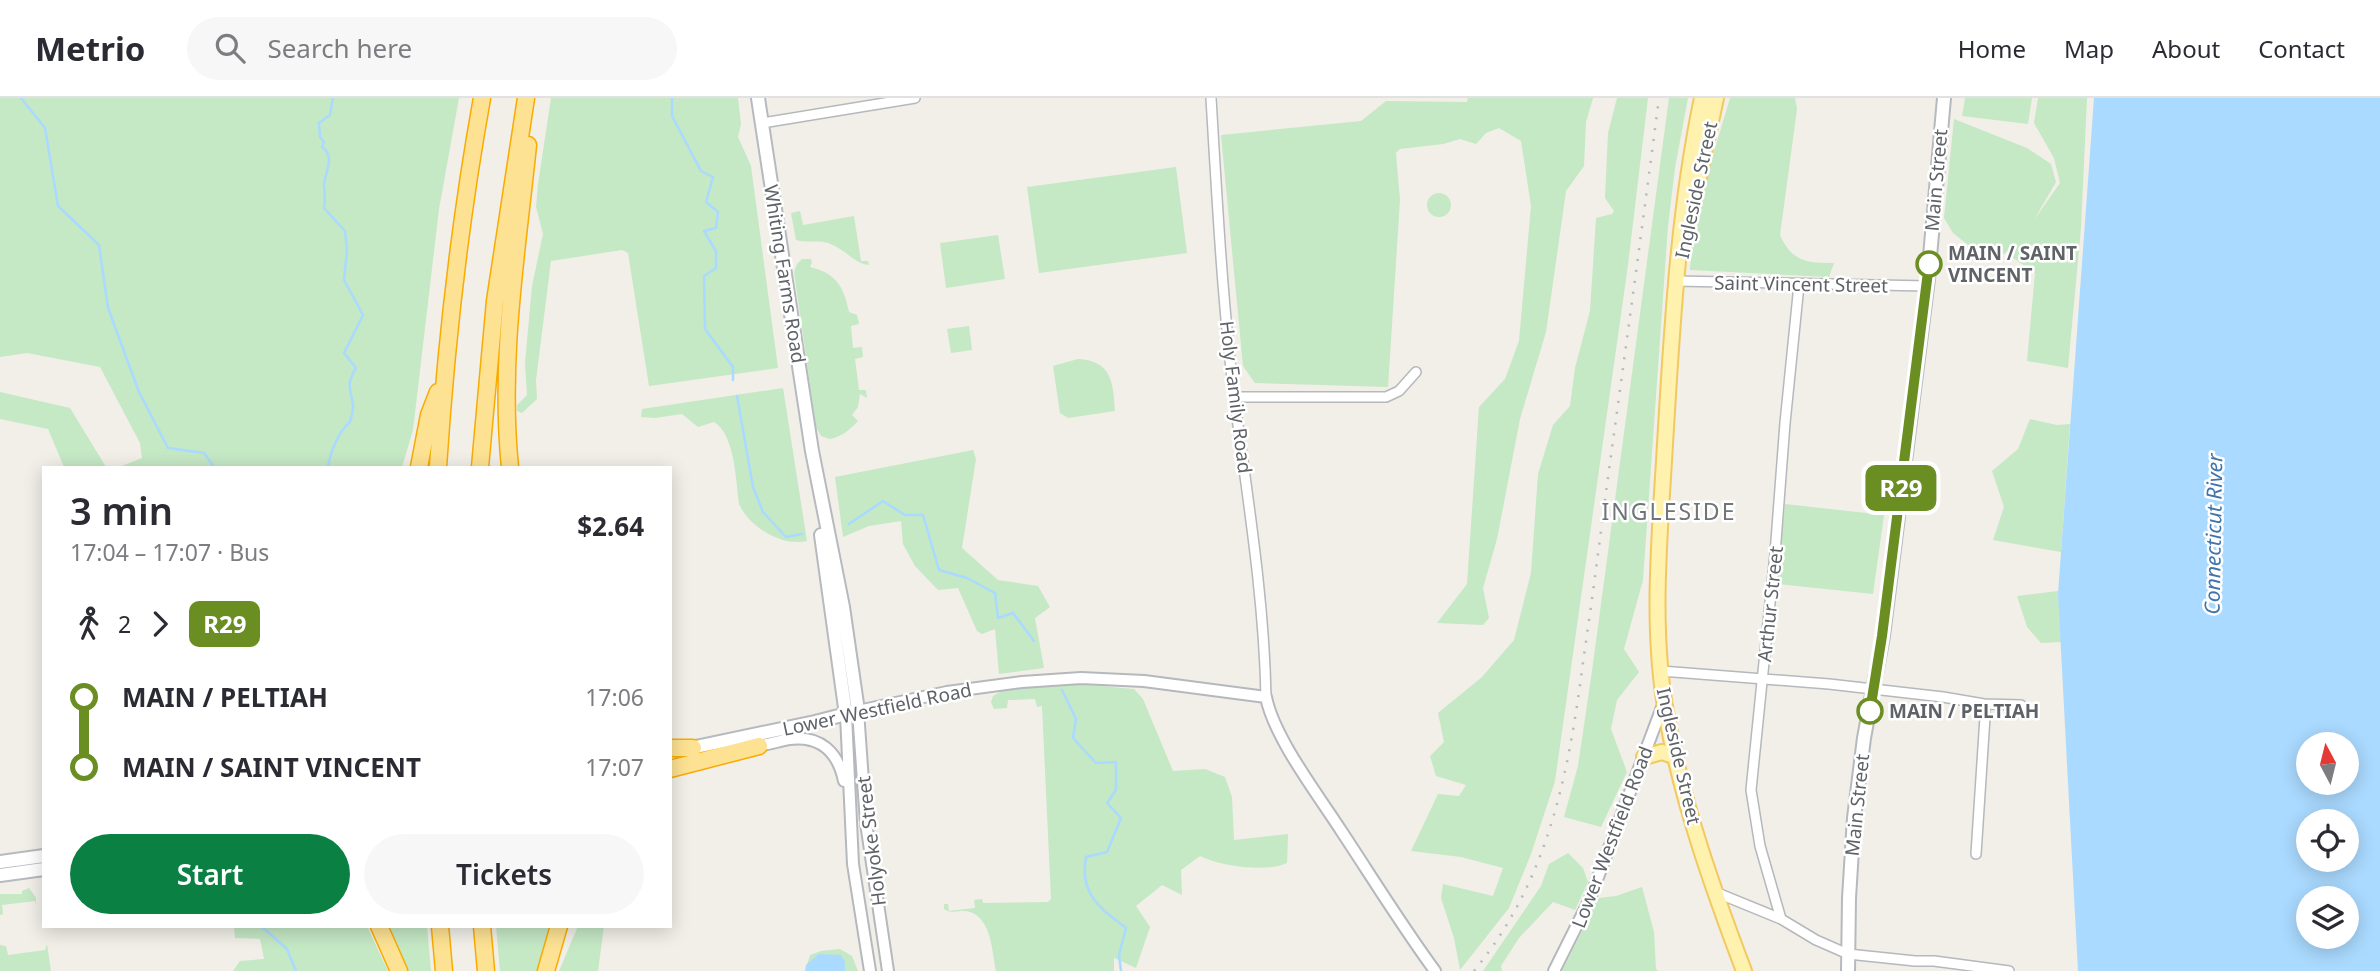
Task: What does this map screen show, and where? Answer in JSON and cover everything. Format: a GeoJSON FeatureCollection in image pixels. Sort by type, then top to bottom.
{"type":"FeatureCollection","features":[{"type":"Feature","properties":{"kind":"highway"},"geometry":{"type":"LineString","coordinates":[[438,466],[444,377],[482,98]]}},
{"type":"Feature","properties":{"kind":"highway"},"geometry":{"type":"LineString","coordinates":[[480,466],[497,289],[526,98]]}},
{"type":"Feature","properties":{"kind":"highway"},"geometry":{"type":"LineString","coordinates":[[510,466],[507,373],[532,98]]}},
{"type":"Feature","properties":{"kind":"highway"},"geometry":{"type":"LineString","coordinates":[[419,466],[429,415],[444,377]]}},
{"type":"Feature","properties":{"kind":"highway"},"geometry":{"type":"LineString","coordinates":[[672,768],[759,746]]}},
{"type":"Feature","properties":{"kind":"highway"},"geometry":{"type":"LineString","coordinates":[[672,750],[692,748]]}},
{"type":"Feature","properties":{"kind":"highway"},"geometry":{"type":"LineString","coordinates":[[380,928],[399,971]]}},
{"type":"Feature","properties":{"kind":"highway"},"geometry":{"type":"LineString","coordinates":[[440,928],[444,971]]}},
{"type":"Feature","properties":{"kind":"highway"},"geometry":{"type":"LineString","coordinates":[[482,928],[486,971]]}},
{"type":"Feature","properties":{"kind":"highway"},"geometry":{"type":"LineString","coordinates":[[546,971],[558,928]]}},
{"type":"Feature","properties":{"kind":"main road","name":"Whiting Farms Road"},"geometry":{"type":"LineString","coordinates":[[758,98],[812,451],[838,584],[852,713]]}},
{"type":"Feature","properties":{"kind":"main road","name":"Ingleside Street"},"geometry":{"type":"LineString","coordinates":[[1702,98],[1689,160],[1675,281],[1657,623],[1664,701],[1676,757],[1715,892],[1744,971]]}},
{"type":"Feature","properties":{"kind":"main road","name":"Ingleside Street"},"geometry":{"type":"LineString","coordinates":[[1675,281],[1716,98]]}},
{"type":"Feature","properties":{"kind":"main road","name":"Main Street"},"geometry":{"type":"LineString","coordinates":[[1849,971],[1854,818],[1864,738],[1874,690],[1927,286],[1944,98]]}},
{"type":"Feature","properties":{"kind":"main road","name":"Lower Westfield Road"},"geometry":{"type":"LineString","coordinates":[[692,748],[852,713]]}},
{"type":"Feature","properties":{"kind":"main road"},"geometry":{"type":"LineString","coordinates":[[1644,757],[1662,752],[1676,757]]}},
{"type":"Feature","properties":{"kind":"main road"},"geometry":{"type":"LineString","coordinates":[[0,862],[42,856]]}},
{"type":"Feature","properties":{"kind":"main road"},"geometry":{"type":"LineString","coordinates":[[0,875],[42,869]]}},
{"type":"Feature","properties":{"kind":"street"},"geometry":{"type":"LineString","coordinates":[[762,123],[915,98]]}},
{"type":"Feature","properties":{"kind":"street","name":"Holy Family Road"},"geometry":{"type":"LineString","coordinates":[[1211,98],[1219,236],[1234,397],[1256,560],[1266,697]]}},
{"type":"Feature","properties":{"kind":"street","name":"Saint Vincent Street"},"geometry":{"type":"LineString","coordinates":[[1675,281],[1927,286]]}},
{"type":"Feature","properties":{"kind":"street","name":"Arthur Street"},"geometry":{"type":"LineString","coordinates":[[1781,919],[1760,846],[1751,790],[1799,285]]}},
{"type":"Feature","properties":{"kind":"street"},"geometry":{"type":"LineString","coordinates":[[1234,397],[1386,397],[1404,387],[1416,372]]}},
{"type":"Feature","properties":{"kind":"street"},"geometry":{"type":"LineString","coordinates":[[1661,671],[1762,678],[1943,696],[1984,704],[2021,705]]}},
{"type":"Feature","properties":{"kind":"street","name":"Lower Westfield Road"},"geometry":{"type":"LineString","coordinates":[[852,713],[947,692],[1022,682],[1081,678],[1144,681],[1266,697]]}},
{"type":"Feature","properties":{"kind":"street"},"geometry":{"type":"LineString","coordinates":[[1266,697],[1282,734],[1309,782],[1435,971]]}},
{"type":"Feature","properties":{"kind":"street","name":"Lower Westfield Road"},"geometry":{"type":"LineString","coordinates":[[1554,971],[1589,901],[1664,701]]}},
{"type":"Feature","properties":{"kind":"street"},"geometry":{"type":"LineString","coordinates":[[1976,854],[1984,704]]}},
{"type":"Feature","properties":{"kind":"street","name":"Holyoke Street"},"geometry":{"type":"LineString","coordinates":[[852,713],[849,805],[853,864],[870,971]]}},
{"type":"Feature","properties":{"kind":"street","name":"Holyoke Street"},"geometry":{"type":"LineString","coordinates":[[852,713],[888,971]]}},
{"type":"Feature","properties":{"kind":"street"},"geometry":{"type":"LineString","coordinates":[[725,740],[759,746],[805,738],[827,747],[839,763],[849,805]]}},
{"type":"Feature","properties":{"kind":"street"},"geometry":{"type":"LineString","coordinates":[[1715,892],[1781,919],[1816,940],[1848,954],[1934,961],[2008,971]]}},
{"type":"Feature","properties":{"kind":"green space"},"geometry":{"type":"Polygon","coordinates":[[[0,98],[459,98],[439,209],[413,430],[402,466],[122,466],[142,458],[140,443],[100,367],[27,353],[0,357],[0,98]]]}},
{"type":"Feature","properties":{"kind":"green space"},"geometry":{"type":"Polygon","coordinates":[[[551,98],[738,98],[741,124],[738,137],[751,166],[778,368],[649,386],[628,253],[622,250],[551,261],[536,380],[537,399],[522,413],[517,411],[517,405],[527,395],[525,363],[532,286],[543,234],[536,207],[551,98]]]}},
{"type":"Feature","properties":{"kind":"green space"},"geometry":{"type":"Polygon","coordinates":[[[1468,98],[1593,98],[1586,122],[1584,166],[1566,191],[1546,332],[1520,419],[1497,539],[1483,588],[1489,618],[1483,625],[1437,623],[1467,584],[1479,407],[1505,379],[1519,341],[1531,206],[1521,141],[1499,128],[1486,133],[1476,144],[1460,139],[1443,144],[1400,149],[1396,153],[1400,200],[1388,387],[1255,383],[1243,366],[1221,135],[1361,121],[1386,101],[1467,102],[1468,98]]]}},
{"type":"Feature","properties":{"kind":"green space"},"geometry":{"type":"Polygon","coordinates":[[[1617,98],[1648,98],[1628,265],[1555,781],[1531,854],[1509,908],[1460,970],[1454,938],[1441,898],[1443,884],[1493,896],[1503,868],[1461,857],[1411,851],[1438,794],[1459,796],[1466,785],[1436,776],[1430,756],[1444,742],[1438,713],[1482,677],[1514,640],[1531,573],[1538,474],[1553,425],[1570,406],[1575,368],[1590,311],[1596,218],[1614,211],[1605,198],[1608,133],[1617,98]]]}},
{"type":"Feature","properties":{"kind":"green space"},"geometry":{"type":"Polygon","coordinates":[[[1669,98],[1688,98],[1668,226],[1643,580],[1624,649],[1639,672],[1617,700],[1611,729],[1627,772],[1601,827],[1564,817],[1578,766],[1592,671],[1669,98]]]}},
{"type":"Feature","properties":{"kind":"green space"},"geometry":{"type":"Polygon","coordinates":[[[1730,98],[1795,98],[1797,109],[1780,235],[1795,256],[1808,261],[1834,263],[1829,277],[1690,270],[1693,234],[1705,182],[1730,98]]]}},
{"type":"Feature","properties":{"kind":"green space"},"geometry":{"type":"Polygon","coordinates":[[[1965,98],[2032,98],[2028,124],[1962,116],[1965,98]]]}},
{"type":"Feature","properties":{"kind":"green space"},"geometry":{"type":"Polygon","coordinates":[[[2038,98],[2087,98],[2081,228],[2068,368],[2027,361],[2035,273],[2009,255],[2015,245],[2004,254],[1968,245],[1953,233],[1944,218],[1954,119],[2027,148],[2051,164],[2056,182],[2034,220],[2060,183],[2054,158],[2034,123],[2038,98]]]}},
{"type":"Feature","properties":{"kind":"green space"},"geometry":{"type":"Polygon","coordinates":[[[1176,167],[1187,253],[1039,273],[1027,187],[1176,167]]]}},
{"type":"Feature","properties":{"kind":"green space"},"geometry":{"type":"Polygon","coordinates":[[[1439,193],[1448,196],[1451,205],[1448,214],[1439,217],[1430,214],[1427,205],[1430,196],[1439,193]]]}},
{"type":"Feature","properties":{"kind":"green space"},"geometry":{"type":"Polygon","coordinates":[[[800,211],[803,225],[854,216],[861,261],[868,261],[869,265],[860,262],[830,244],[796,240],[791,213],[800,211]]]}},
{"type":"Feature","properties":{"kind":"green space"},"geometry":{"type":"Polygon","coordinates":[[[998,235],[1005,279],[946,288],[940,243],[998,235]]]}},
{"type":"Feature","properties":{"kind":"green space"},"geometry":{"type":"Polygon","coordinates":[[[802,259],[811,259],[810,267],[826,273],[837,282],[849,312],[857,315],[859,324],[851,326],[853,348],[862,347],[863,357],[855,359],[859,390],[866,390],[867,398],[860,394],[858,407],[852,415],[858,421],[845,433],[830,439],[821,436],[816,427],[794,272],[802,259]]]}},
{"type":"Feature","properties":{"kind":"green space"},"geometry":{"type":"Polygon","coordinates":[[[969,326],[972,350],[951,353],[947,329],[969,326]]]}},
{"type":"Feature","properties":{"kind":"green space"},"geometry":{"type":"Polygon","coordinates":[[[1078,359],[1098,364],[1104,369],[1111,382],[1115,411],[1068,418],[1060,413],[1053,366],[1078,359]]]}},
{"type":"Feature","properties":{"kind":"green space"},"geometry":{"type":"Polygon","coordinates":[[[783,388],[807,541],[777,538],[750,520],[739,504],[730,447],[721,428],[714,422],[698,427],[682,414],[641,417],[642,409],[783,388]]]}},
{"type":"Feature","properties":{"kind":"green space"},"geometry":{"type":"Polygon","coordinates":[[[0,392],[70,408],[105,466],[64,466],[48,429],[0,419],[0,392]]]}},
{"type":"Feature","properties":{"kind":"green space"},"geometry":{"type":"Polygon","coordinates":[[[2030,419],[2057,425],[2070,424],[2061,552],[1993,540],[2004,507],[1992,471],[2018,449],[2030,419]]]}},
{"type":"Feature","properties":{"kind":"green space"},"geometry":{"type":"Polygon","coordinates":[[[973,450],[976,459],[962,548],[998,580],[1038,586],[1050,607],[1035,618],[1044,668],[999,674],[995,629],[982,634],[977,631],[958,588],[938,590],[915,566],[903,544],[901,521],[869,526],[843,537],[835,477],[973,450]]]}},
{"type":"Feature","properties":{"kind":"green space"},"geometry":{"type":"Polygon","coordinates":[[[1785,504],[1884,515],[1873,594],[1777,584],[1785,504]]]}},
{"type":"Feature","properties":{"kind":"green space"},"geometry":{"type":"Polygon","coordinates":[[[2058,591],[2061,642],[2041,643],[2027,627],[2017,596],[2058,591]]]}},
{"type":"Feature","properties":{"kind":"green space"},"geometry":{"type":"Polygon","coordinates":[[[1069,683],[1134,689],[1143,699],[1173,771],[1205,769],[1225,777],[1232,797],[1234,840],[1288,834],[1287,863],[1256,868],[1220,863],[1200,856],[1181,870],[1182,895],[1162,885],[1136,906],[1150,927],[1136,968],[1114,958],[1114,971],[996,971],[990,937],[983,922],[970,912],[947,911],[944,904],[948,904],[949,911],[975,908],[974,900],[982,899],[983,903],[1048,902],[1051,899],[1042,706],[1037,707],[1035,699],[1008,700],[1007,708],[994,709],[991,702],[993,696],[1004,690],[1069,683]]]}},
{"type":"Feature","properties":{"kind":"green space"},"geometry":{"type":"Polygon","coordinates":[[[1568,853],[1583,868],[1588,882],[1575,910],[1553,902],[1519,938],[1501,966],[1502,971],[1483,971],[1541,886],[1549,864],[1568,853]]]}},
{"type":"Feature","properties":{"kind":"green space"},"geometry":{"type":"Polygon","coordinates":[[[1642,887],[1654,932],[1658,971],[1562,971],[1599,898],[1616,896],[1642,887]]]}},
{"type":"Feature","properties":{"kind":"green space"},"geometry":{"type":"Polygon","coordinates":[[[29,888],[36,898],[36,905],[35,901],[2,905],[3,914],[0,915],[0,894],[22,894],[22,891],[29,888]]]}},
{"type":"Feature","properties":{"kind":"green space"},"geometry":{"type":"Polygon","coordinates":[[[234,928],[368,928],[388,971],[233,971],[240,961],[264,959],[260,939],[235,938],[234,928]]]}},
{"type":"Feature","properties":{"kind":"green space"},"geometry":{"type":"Polygon","coordinates":[[[385,928],[427,928],[431,971],[403,971],[385,928]]]}},
{"type":"Feature","properties":{"kind":"green space"},"geometry":{"type":"Polygon","coordinates":[[[496,928],[551,928],[540,971],[500,971],[496,928]]]}},
{"type":"Feature","properties":{"kind":"green space"},"geometry":{"type":"Polygon","coordinates":[[[577,928],[604,928],[598,971],[559,971],[577,928]]]}},
{"type":"Feature","properties":{"kind":"green space"},"geometry":{"type":"Polygon","coordinates":[[[47,944],[51,971],[0,971],[0,945],[6,946],[8,955],[45,950],[47,944]]]}},
{"type":"Feature","properties":{"kind":"green space"},"geometry":{"type":"Polygon","coordinates":[[[840,949],[852,956],[858,971],[805,971],[810,955],[840,949]]]}},
{"type":"Feature","properties":{"kind":"water","name":"Connecticut River"},"geometry":{"type":"Polygon","coordinates":[[[2094,98],[2380,98],[2380,971],[2078,971],[2058,594],[2094,98]]]}},
{"type":"Feature","properties":{"kind":"water"},"geometry":{"type":"Polygon","coordinates":[[[819,954],[841,955],[845,962],[845,971],[805,971],[806,965],[819,954]]]}},
{"type":"Feature","properties":{"kind":"waterway"},"geometry":{"type":"LineString","coordinates":[[21,98],[45,128],[58,206],[99,245],[108,308],[139,392],[168,448],[204,453],[213,466]]}},
{"type":"Feature","properties":{"kind":"waterway"},"geometry":{"type":"LineString","coordinates":[[328,466],[335,443],[350,422],[353,406],[350,382],[356,368],[344,353],[363,315],[344,280],[347,251],[345,231],[324,208],[324,185],[329,160],[322,147],[324,142],[320,137],[319,123],[330,115],[333,98]]}},
{"type":"Feature","properties":{"kind":"waterway"},"geometry":{"type":"LineString","coordinates":[[672,98],[672,116],[701,171],[713,177],[706,202],[718,212],[716,228],[704,231],[716,251],[716,268],[704,276],[705,329],[733,367],[733,380]]}},
{"type":"Feature","properties":{"kind":"waterway"},"geometry":{"type":"LineString","coordinates":[[737,396],[753,487],[763,512],[786,537],[802,534]]}},
{"type":"Feature","properties":{"kind":"waterway"},"geometry":{"type":"LineString","coordinates":[[849,524],[883,501],[905,515],[923,515],[939,570],[967,578],[995,593],[998,618],[1013,613],[1034,641]]}},
{"type":"Feature","properties":{"kind":"waterway"},"geometry":{"type":"LineString","coordinates":[[1062,690],[1076,719],[1073,738],[1096,763],[1116,762],[1116,790],[1107,803],[1121,818],[1107,852],[1086,857],[1085,870],[1086,881],[1094,899],[1126,928],[1119,955],[1121,971]]}},
{"type":"Feature","properties":{"kind":"waterway"},"geometry":{"type":"LineString","coordinates":[[263,928],[287,949],[296,971]]}},
{"type":"Feature","properties":{"kind":"railway"},"geometry":{"type":"LineString","coordinates":[[1474,971],[1521,899],[1552,822],[1563,781],[1578,698],[1659,98]]}},
{"type":"Feature","properties":{"kind":"bus line","name":"R29"},"geometry":{"type":"LineString","coordinates":[[1870,711],[1929,264]]}},
{"type":"Feature","properties":{"kind":"place","name":"MAIN / SAINT VINCENT"},"geometry":{"type":"Point","coordinates":[1929,264]}},
{"type":"Feature","properties":{"kind":"place","name":"MAIN / PELTIAH"},"geometry":{"type":"Point","coordinates":[1870,711]}},
{"type":"Feature","properties":{"kind":"district","name":"INGLESIDE"},"geometry":{"type":"Point","coordinates":[1669,512]}}]}
